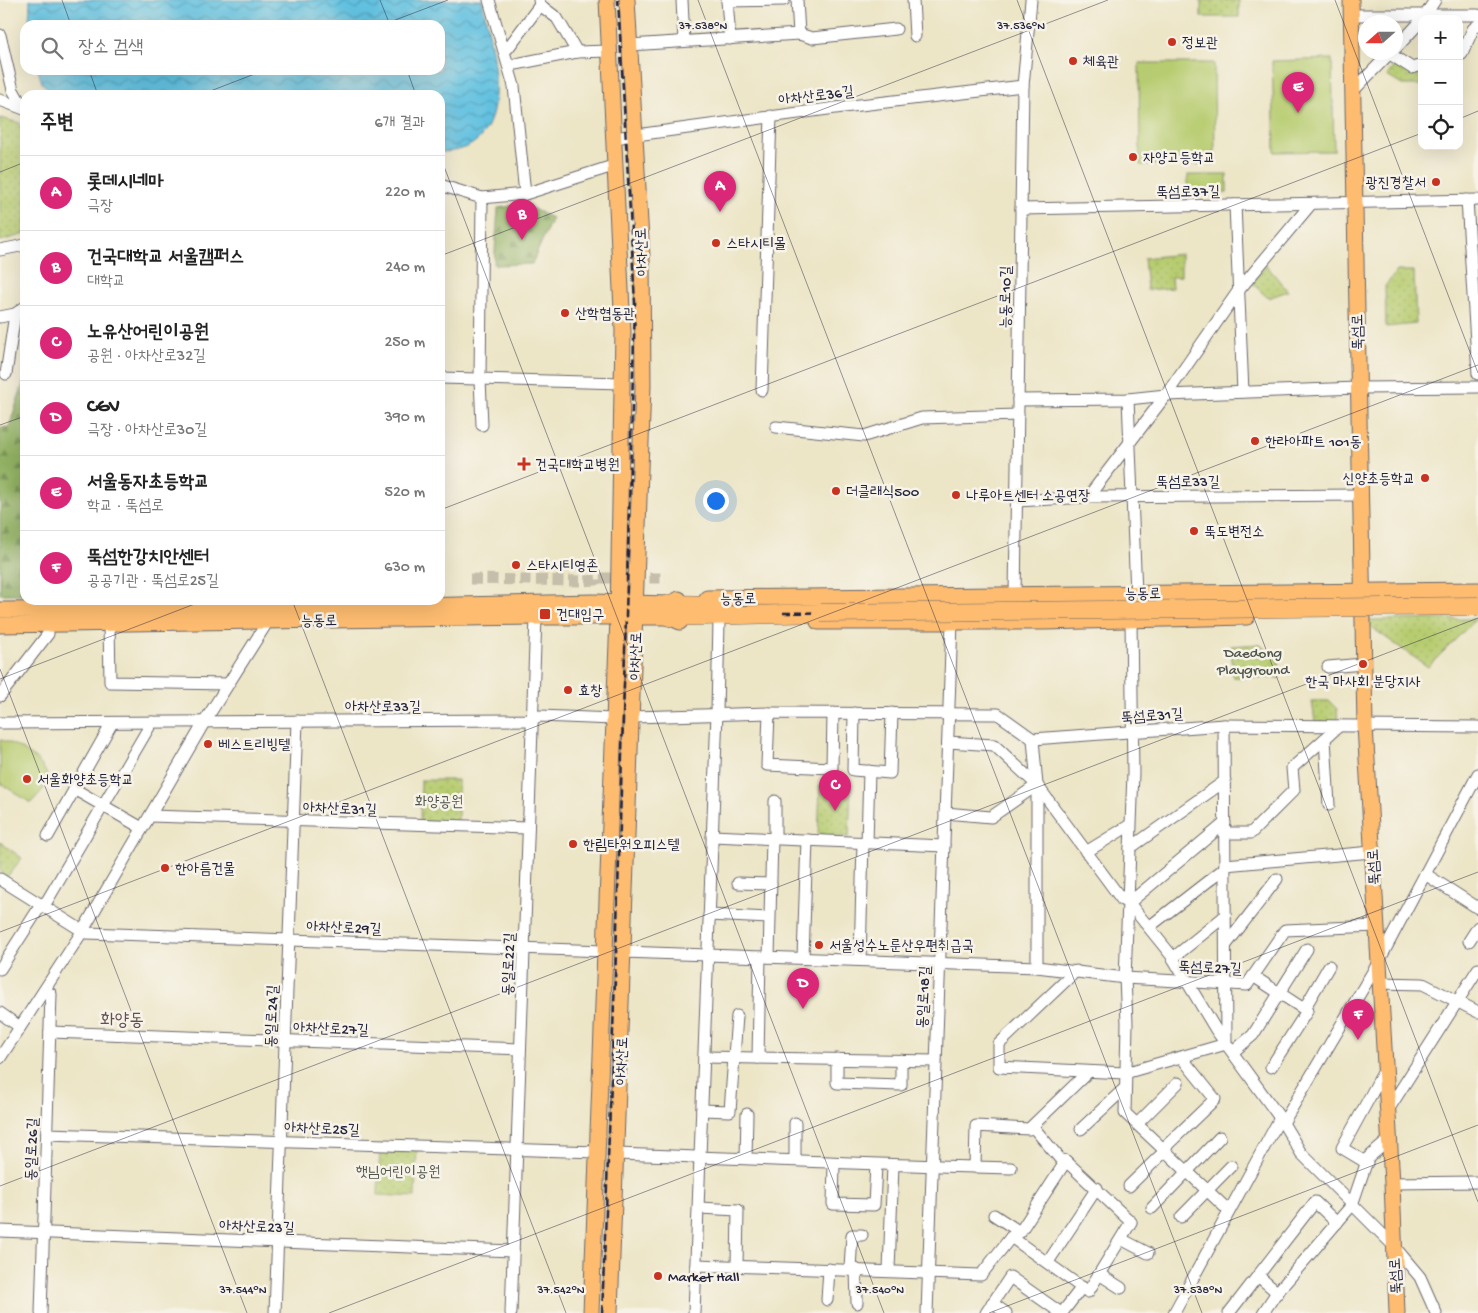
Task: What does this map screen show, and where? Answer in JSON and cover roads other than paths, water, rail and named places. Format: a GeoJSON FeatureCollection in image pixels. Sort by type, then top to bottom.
{"type":"FeatureCollection","features":[{"type":"Feature","properties":{"kind":"highway"},"geometry":{"type":"LineString","coordinates":[[822,610],[1478,600]]}},
{"type":"Feature","properties":{"kind":"highway"},"geometry":{"type":"LineString","coordinates":[[669,610],[1478,606]]}},
{"type":"Feature","properties":{"kind":"main road","name":"아차산로"},"geometry":{"type":"LineString","coordinates":[[606,0],[622,297],[618,610],[621,647],[613,719],[616,917],[624,952],[610,1313]]}},
{"type":"Feature","properties":{"kind":"main road","name":"아차산로"},"geometry":{"type":"LineString","coordinates":[[591,1313],[605,952],[616,917],[633,717],[643,386],[642,257],[627,0]]}},
{"type":"Feature","properties":{"kind":"main road","name":"뚝섬로"},"geometry":{"type":"LineString","coordinates":[[1351,7],[1365,726],[1390,1139],[1395,1311]]}},
{"type":"Feature","properties":{"kind":"main road","name":"능동로"},"geometry":{"type":"LineString","coordinates":[[669,610],[676,598],[1478,590]]}},
{"type":"Feature","properties":{"kind":"main road","name":"능동로"},"geometry":{"type":"LineString","coordinates":[[0,610],[536,617],[618,610]]}},
{"type":"Feature","properties":{"kind":"main road","name":"능동로"},"geometry":{"type":"LineString","coordinates":[[0,625],[268,621],[303,613],[669,610]]}},
{"type":"Feature","properties":{"kind":"main road","name":"능동로"},"geometry":{"type":"LineString","coordinates":[[669,610],[679,622],[1131,621],[1478,611]]}},
{"type":"Feature","properties":{"kind":"main road"},"geometry":{"type":"LineString","coordinates":[[616,917],[621,647],[635,640]]}},
{"type":"Feature","properties":{"kind":"street"},"geometry":{"type":"LineString","coordinates":[[489,0],[514,86],[525,194]]}},
{"type":"Feature","properties":{"kind":"street"},"geometry":{"type":"LineString","coordinates":[[682,0],[684,41]]}},
{"type":"Feature","properties":{"kind":"street"},"geometry":{"type":"LineString","coordinates":[[730,38],[727,1],[784,0]]}},
{"type":"Feature","properties":{"kind":"street"},"geometry":{"type":"LineString","coordinates":[[797,0],[799,34]]}},
{"type":"Feature","properties":{"kind":"street"},"geometry":{"type":"LineString","coordinates":[[913,0],[915,36]]}},
{"type":"Feature","properties":{"kind":"street","name":"능동로10길"},"geometry":{"type":"LineString","coordinates":[[1016,595],[1023,86],[1031,0]]}},
{"type":"Feature","properties":{"kind":"street"},"geometry":{"type":"LineString","coordinates":[[1425,15],[1435,0]]}},
{"type":"Feature","properties":{"kind":"street"},"geometry":{"type":"LineString","coordinates":[[508,48],[539,2],[557,18],[577,52]]}},
{"type":"Feature","properties":{"kind":"street"},"geometry":{"type":"LineString","coordinates":[[1351,7],[1418,17]]}},
{"type":"Feature","properties":{"kind":"street"},"geometry":{"type":"LineString","coordinates":[[1463,16],[1478,15]]}},
{"type":"Feature","properties":{"kind":"street"},"geometry":{"type":"LineString","coordinates":[[1403,39],[1418,23]]}},
{"type":"Feature","properties":{"kind":"street"},"geometry":{"type":"LineString","coordinates":[[1463,50],[1473,29],[1478,24]]}},
{"type":"Feature","properties":{"kind":"street"},"geometry":{"type":"LineString","coordinates":[[630,44],[799,34],[812,38],[896,29]]}},
{"type":"Feature","properties":{"kind":"street"},"geometry":{"type":"LineString","coordinates":[[0,35],[13,90],[20,102]]}},
{"type":"Feature","properties":{"kind":"street"},"geometry":{"type":"LineString","coordinates":[[516,64],[577,52],[609,51]]}},
{"type":"Feature","properties":{"kind":"street"},"geometry":{"type":"LineString","coordinates":[[1352,92],[1383,60]]}},
{"type":"Feature","properties":{"kind":"street"},"geometry":{"type":"LineString","coordinates":[[1403,60],[1412,68],[1418,67]]}},
{"type":"Feature","properties":{"kind":"street","name":"아차산로36길"},"geometry":{"type":"LineString","coordinates":[[614,138],[771,116],[1023,86]]}},
{"type":"Feature","properties":{"kind":"street"},"geometry":{"type":"LineString","coordinates":[[0,100],[20,108]]}},
{"type":"Feature","properties":{"kind":"street"},"geometry":{"type":"LineString","coordinates":[[762,390],[771,116]]}},
{"type":"Feature","properties":{"kind":"street"},"geometry":{"type":"LineString","coordinates":[[445,187],[482,198],[525,194],[616,165]]}},
{"type":"Feature","properties":{"kind":"street"},"geometry":{"type":"LineString","coordinates":[[482,198],[480,379],[482,425]]}},
{"type":"Feature","properties":{"kind":"street"},"geometry":{"type":"LineString","coordinates":[[1473,200],[1478,374]]}},
{"type":"Feature","properties":{"kind":"street","name":"뚝섬로37길"},"geometry":{"type":"LineString","coordinates":[[1021,209],[1473,200]]}},
{"type":"Feature","properties":{"kind":"street"},"geometry":{"type":"LineString","coordinates":[[1088,497],[1131,438],[1166,396],[1239,290],[1310,204]]}},
{"type":"Feature","properties":{"kind":"street"},"geometry":{"type":"LineString","coordinates":[[1235,205],[1243,392]]}},
{"type":"Feature","properties":{"kind":"street"},"geometry":{"type":"LineString","coordinates":[[0,250],[20,247]]}},
{"type":"Feature","properties":{"kind":"street"},"geometry":{"type":"LineString","coordinates":[[0,317],[15,314],[20,310]]}},
{"type":"Feature","properties":{"kind":"street"},"geometry":{"type":"LineString","coordinates":[[6,374],[15,314]]}},
{"type":"Feature","properties":{"kind":"street"},"geometry":{"type":"LineString","coordinates":[[445,378],[622,383]]}},
{"type":"Feature","properties":{"kind":"street"},"geometry":{"type":"LineString","coordinates":[[1018,400],[1128,399],[1358,388],[1478,387]]}},
{"type":"Feature","properties":{"kind":"street"},"geometry":{"type":"LineString","coordinates":[[1128,399],[1136,593]]}},
{"type":"Feature","properties":{"kind":"street"},"geometry":{"type":"LineString","coordinates":[[776,427],[864,436],[922,418],[1018,416]]}},
{"type":"Feature","properties":{"kind":"street","name":"뚝섬로33길"},"geometry":{"type":"LineString","coordinates":[[1017,501],[1088,497],[1360,495]]}},
{"type":"Feature","properties":{"kind":"street","name":"동일로22길"},"geometry":{"type":"LineString","coordinates":[[511,1313],[536,617]]}},
{"type":"Feature","properties":{"kind":"street"},"geometry":{"type":"LineString","coordinates":[[0,1058],[82,932],[205,721],[268,621]]}},
{"type":"Feature","properties":{"kind":"street"},"geometry":{"type":"LineString","coordinates":[[694,1313],[719,621]]}},
{"type":"Feature","properties":{"kind":"street"},"geometry":{"type":"LineString","coordinates":[[1131,621],[1133,732],[1129,903],[1125,978],[1127,1023],[1124,1113],[1229,1211]]}},
{"type":"Feature","properties":{"kind":"street","name":"동일로18길"},"geometry":{"type":"LineString","coordinates":[[927,1313],[952,622]]}},
{"type":"Feature","properties":{"kind":"street"},"geometry":{"type":"LineString","coordinates":[[109,623],[110,682],[228,684]]}},
{"type":"Feature","properties":{"kind":"street"},"geometry":{"type":"LineString","coordinates":[[0,696],[48,634],[48,624]]}},
{"type":"Feature","properties":{"kind":"street"},"geometry":{"type":"LineString","coordinates":[[1328,667],[1363,664]]}},
{"type":"Feature","properties":{"kind":"street"},"geometry":{"type":"LineString","coordinates":[[633,717],[717,713],[998,714],[1033,739],[1037,785],[1037,967]]}},
{"type":"Feature","properties":{"kind":"street"},"geometry":{"type":"LineString","coordinates":[[769,713],[767,765],[832,768],[833,713]]}},
{"type":"Feature","properties":{"kind":"street"},"geometry":{"type":"LineString","coordinates":[[854,713],[853,770],[890,773],[892,713]]}},
{"type":"Feature","properties":{"kind":"street","name":"아차산로33길"},"geometry":{"type":"LineString","coordinates":[[0,723],[532,718],[540,716],[613,719]]}},
{"type":"Feature","properties":{"kind":"street","name":"동일로24길"},"geometry":{"type":"LineString","coordinates":[[275,1313],[297,721]]}},
{"type":"Feature","properties":{"kind":"street"},"geometry":{"type":"LineString","coordinates":[[0,970],[41,905],[47,901],[152,722]]}},
{"type":"Feature","properties":{"kind":"street"},"geometry":{"type":"LineString","coordinates":[[48,836],[112,723]]}},
{"type":"Feature","properties":{"kind":"street"},"geometry":{"type":"LineString","coordinates":[[1224,725],[1226,984],[1230,1048]]}},
{"type":"Feature","properties":{"kind":"street","name":"뚝섬로31길"},"geometry":{"type":"LineString","coordinates":[[1033,739],[1224,725],[1478,727]]}},
{"type":"Feature","properties":{"kind":"street"},"geometry":{"type":"LineString","coordinates":[[1129,903],[1225,828],[1252,833],[1294,790],[1292,768],[1339,726]]}},
{"type":"Feature","properties":{"kind":"street"},"geometry":{"type":"LineString","coordinates":[[1325,739],[1329,805]]}},
{"type":"Feature","properties":{"kind":"street"},"geometry":{"type":"LineString","coordinates":[[948,742],[994,745],[1037,785],[1122,900],[1129,903],[1173,958],[1230,1048],[1282,1121],[1301,1153],[1393,1245]]}},
{"type":"Feature","properties":{"kind":"street"},"geometry":{"type":"LineString","coordinates":[[860,960],[869,771]]}},
{"type":"Feature","properties":{"kind":"street"},"geometry":{"type":"LineString","coordinates":[[1174,1313],[1229,1211],[1378,963],[1478,774]]}},
{"type":"Feature","properties":{"kind":"street"},"geometry":{"type":"LineString","coordinates":[[1130,848],[1225,781]]}},
{"type":"Feature","properties":{"kind":"street"},"geometry":{"type":"LineString","coordinates":[[945,813],[991,817],[1037,785]]}},
{"type":"Feature","properties":{"kind":"street"},"geometry":{"type":"LineString","coordinates":[[74,789],[142,828]]}},
{"type":"Feature","properties":{"kind":"street"},"geometry":{"type":"LineString","coordinates":[[758,1058],[764,957],[770,918],[775,801]]}},
{"type":"Feature","properties":{"kind":"street","name":"아차산로31길"},"geometry":{"type":"LineString","coordinates":[[150,816],[528,828]]}},
{"type":"Feature","properties":{"kind":"street"},"geometry":{"type":"LineString","coordinates":[[1086,852],[1130,825]]}},
{"type":"Feature","properties":{"kind":"street"},"geometry":{"type":"LineString","coordinates":[[712,836],[944,846]]}},
{"type":"Feature","properties":{"kind":"street"},"geometry":{"type":"LineString","coordinates":[[803,958],[807,840]]}},
{"type":"Feature","properties":{"kind":"street"},"geometry":{"type":"LineString","coordinates":[[1149,927],[1225,866],[1372,852]]}},
{"type":"Feature","properties":{"kind":"street"},"geometry":{"type":"LineString","coordinates":[[1425,874],[1478,908]]}},
{"type":"Feature","properties":{"kind":"street"},"geometry":{"type":"LineString","coordinates":[[0,879],[82,932]]}},
{"type":"Feature","properties":{"kind":"street"},"geometry":{"type":"LineString","coordinates":[[1226,945],[1277,879]]}},
{"type":"Feature","properties":{"kind":"street"},"geometry":{"type":"LineString","coordinates":[[738,883],[771,884]]}},
{"type":"Feature","properties":{"kind":"street"},"geometry":{"type":"LineString","coordinates":[[709,915],[770,918]]}},
{"type":"Feature","properties":{"kind":"street"},"geometry":{"type":"LineString","coordinates":[[1173,958],[1225,916]]}},
{"type":"Feature","properties":{"kind":"street","name":"뚝섬로27길"},"geometry":{"type":"LineString","coordinates":[[624,952],[1037,967],[1125,978],[1247,985],[1285,930],[1376,926]]}},
{"type":"Feature","properties":{"kind":"street"},"geometry":{"type":"LineString","coordinates":[[1470,941],[1478,927]]}},
{"type":"Feature","properties":{"kind":"street","name":"아차산로29길"},"geometry":{"type":"LineString","coordinates":[[82,932],[605,952]]}},
{"type":"Feature","properties":{"kind":"street"},"geometry":{"type":"LineString","coordinates":[[1076,971],[999,1044],[999,1067],[1087,1073],[1125,1073],[1230,1048],[1253,1035],[1278,992],[1307,949]]}},
{"type":"Feature","properties":{"kind":"street"},"geometry":{"type":"LineString","coordinates":[[1304,1009],[1329,966]]}},
{"type":"Feature","properties":{"kind":"street"},"geometry":{"type":"LineString","coordinates":[[1388,1110],[1478,969]]}},
{"type":"Feature","properties":{"kind":"street"},"geometry":{"type":"LineString","coordinates":[[1253,976],[1307,1011],[1271,1067]]}},
{"type":"Feature","properties":{"kind":"street"},"geometry":{"type":"LineString","coordinates":[[1380,983],[1423,984],[1478,1012]]}},
{"type":"Feature","properties":{"kind":"street","name":"동일로26길"},"geometry":{"type":"LineString","coordinates":[[41,1313],[51,994],[45,990]]}},
{"type":"Feature","properties":{"kind":"street"},"geometry":{"type":"LineString","coordinates":[[0,1013],[20,1027]]}},
{"type":"Feature","properties":{"kind":"street"},"geometry":{"type":"LineString","coordinates":[[702,1110],[730,1112],[737,1016]]}},
{"type":"Feature","properties":{"kind":"street","name":"아차산로27길"},"geometry":{"type":"LineString","coordinates":[[50,1032],[520,1050]]}},
{"type":"Feature","properties":{"kind":"street"},"geometry":{"type":"LineString","coordinates":[[704,1057],[936,1061]]}},
{"type":"Feature","properties":{"kind":"street"},"geometry":{"type":"LineString","coordinates":[[1129,1186],[1215,1099],[1182,1058]]}},
{"type":"Feature","properties":{"kind":"street"},"geometry":{"type":"LineString","coordinates":[[837,1060],[837,1083],[901,1085],[901,1060]]}},
{"type":"Feature","properties":{"kind":"street"},"geometry":{"type":"LineString","coordinates":[[1367,1163],[1342,1148],[1385,1069]]}},
{"type":"Feature","properties":{"kind":"street"},"geometry":{"type":"LineString","coordinates":[[975,1167],[976,1126],[1029,1129],[1087,1073]]}},
{"type":"Feature","properties":{"kind":"street"},"geometry":{"type":"LineString","coordinates":[[1137,1124],[1178,1083]]}},
{"type":"Feature","properties":{"kind":"street"},"geometry":{"type":"LineString","coordinates":[[1081,1129],[1125,1088]]}},
{"type":"Feature","properties":{"kind":"street"},"geometry":{"type":"LineString","coordinates":[[746,1158],[747,1114]]}},
{"type":"Feature","properties":{"kind":"street"},"geometry":{"type":"LineString","coordinates":[[795,1159],[796,1122]]}},
{"type":"Feature","properties":{"kind":"street"},"geometry":{"type":"LineString","coordinates":[[994,1216],[1048,1262],[1088,1292],[1131,1222],[1098,1188],[1066,1161],[1061,1160],[1033,1127]]}},
{"type":"Feature","properties":{"kind":"street","name":"아차산로25길"},"geometry":{"type":"LineString","coordinates":[[47,1134],[597,1152]]}},
{"type":"Feature","properties":{"kind":"street"},"geometry":{"type":"LineString","coordinates":[[1152,1208],[1220,1137]]}},
{"type":"Feature","properties":{"kind":"street"},"geometry":{"type":"LineString","coordinates":[[1263,1313],[1352,1205],[1368,1158],[1390,1139]]}},
{"type":"Feature","properties":{"kind":"street"},"geometry":{"type":"LineString","coordinates":[[617,1154],[795,1159],[876,1165],[1011,1168]]}},
{"type":"Feature","properties":{"kind":"street"},"geometry":{"type":"LineString","coordinates":[[696,1265],[889,1270],[982,1276],[1015,1234],[1066,1161]]}},
{"type":"Feature","properties":{"kind":"street"},"geometry":{"type":"LineString","coordinates":[[834,1163],[833,1204],[874,1206],[876,1165]]}},
{"type":"Feature","properties":{"kind":"street"},"geometry":{"type":"LineString","coordinates":[[889,1270],[893,1165]]}},
{"type":"Feature","properties":{"kind":"street"},"geometry":{"type":"LineString","coordinates":[[1181,1217],[1231,1166]]}},
{"type":"Feature","properties":{"kind":"street"},"geometry":{"type":"LineString","coordinates":[[1392,1183],[1478,1182]]}},
{"type":"Feature","properties":{"kind":"street"},"geometry":{"type":"LineString","coordinates":[[1048,1262],[1098,1188]]}},
{"type":"Feature","properties":{"kind":"street"},"geometry":{"type":"LineString","coordinates":[[1229,1313],[1315,1202],[1337,1223]]}},
{"type":"Feature","properties":{"kind":"street"},"geometry":{"type":"LineString","coordinates":[[698,1208],[738,1210],[737,1266]]}},
{"type":"Feature","properties":{"kind":"street","name":"아차산로23길"},"geometry":{"type":"LineString","coordinates":[[0,1231],[513,1252]]}},
{"type":"Feature","properties":{"kind":"street"},"geometry":{"type":"LineString","coordinates":[[857,1303],[852,1235],[862,1235]]}},
{"type":"Feature","properties":{"kind":"street"},"geometry":{"type":"LineString","coordinates":[[1121,1239],[1148,1253]]}},
{"type":"Feature","properties":{"kind":"street","name":"뚝섬로"},"geometry":{"type":"LineString","coordinates":[[1393,1245],[1420,1278],[1436,1313]]}},
{"type":"Feature","properties":{"kind":"street"},"geometry":{"type":"LineString","coordinates":[[827,1300],[829,1269]]}},
{"type":"Feature","properties":{"kind":"street"},"geometry":{"type":"LineString","coordinates":[[1099,1274],[1121,1288]]}},
{"type":"Feature","properties":{"kind":"street"},"geometry":{"type":"LineString","coordinates":[[1258,1276],[1278,1293]]}},
{"type":"Feature","properties":{"kind":"street"},"geometry":{"type":"LineString","coordinates":[[1006,1313],[989,1308],[1010,1277],[1061,1313],[1082,1287]]}},
{"type":"Feature","properties":{"kind":"water"},"geometry":{"type":"Polygon","coordinates":[[[30,0],[482,0],[494,69],[495,94],[492,117],[482,135],[465,147],[445,151],[445,90],[49,90],[42,83],[40,75],[445,75],[445,20],[29,20],[30,0]]]}},
{"type":"Feature","properties":{"kind":"tunnel"},"geometry":{"type":"LineString","coordinates":[[470,579],[584,581],[596,580],[596,578],[666,578]]}},
{"type":"Feature","properties":{"kind":"railway"},"geometry":{"type":"LineString","coordinates":[[602,1313],[617,928],[635,303],[618,0]]}},
{"type":"Feature","properties":{"kind":"railway"},"geometry":{"type":"LineString","coordinates":[[783,613],[1478,604]]}},
{"type":"Feature","properties":{"kind":"place","name":"정보관"},"geometry":{"type":"Point","coordinates":[1172,42]}},
{"type":"Feature","properties":{"kind":"place","name":"체육관"},"geometry":{"type":"Point","coordinates":[1073,61]}},
{"type":"Feature","properties":{"kind":"place","name":"서울동자초등학교"},"geometry":{"type":"Point","coordinates":[1298,113]}},
{"type":"Feature","properties":{"kind":"place","name":"자양고등학교"},"geometry":{"type":"Point","coordinates":[1133,157]}},
{"type":"Feature","properties":{"kind":"place","name":"광진경찰서"},"geometry":{"type":"Point","coordinates":[1436,182]}},
{"type":"Feature","properties":{"kind":"place","name":"롯데시네마"},"geometry":{"type":"Point","coordinates":[720,212]}},
{"type":"Feature","properties":{"kind":"place","name":"건국대학교 서울캠퍼스"},"geometry":{"type":"Point","coordinates":[522,240]}},
{"type":"Feature","properties":{"kind":"place","name":"스타시티몰"},"geometry":{"type":"Point","coordinates":[716,243]}},
{"type":"Feature","properties":{"kind":"place","name":"산학협동관"},"geometry":{"type":"Point","coordinates":[565,313]}},
{"type":"Feature","properties":{"kind":"place","name":"한라아파트 101동"},"geometry":{"type":"Point","coordinates":[1255,441]}},
{"type":"Feature","properties":{"kind":"place","name":"건국대학교병원"},"geometry":{"type":"Point","coordinates":[524,464]}},
{"type":"Feature","properties":{"kind":"place","name":"신양초등학교"},"geometry":{"type":"Point","coordinates":[1425,478]}},
{"type":"Feature","properties":{"kind":"place","name":"더클래식500"},"geometry":{"type":"Point","coordinates":[836,491]}},
{"type":"Feature","properties":{"kind":"place","name":"나루아트센터 소공연장"},"geometry":{"type":"Point","coordinates":[956,495]}},
{"type":"Feature","properties":{"kind":"place","name":"뚝도변전소"},"geometry":{"type":"Point","coordinates":[1194,531]}},
{"type":"Feature","properties":{"kind":"place","name":"스타시티영존"},"geometry":{"type":"Point","coordinates":[516,565]}},
{"type":"Feature","properties":{"kind":"place","name":"건대입구"},"geometry":{"type":"Point","coordinates":[545,614]}},
{"type":"Feature","properties":{"kind":"place","name":"한국 마사회 분당지사"},"geometry":{"type":"Point","coordinates":[1363,664]}},
{"type":"Feature","properties":{"kind":"place","name":"효창"},"geometry":{"type":"Point","coordinates":[568,690]}},
{"type":"Feature","properties":{"kind":"place","name":"베스트리빙텔"},"geometry":{"type":"Point","coordinates":[208,744]}},
{"type":"Feature","properties":{"kind":"place","name":"서울화양초등학교"},"geometry":{"type":"Point","coordinates":[27,779]}},
{"type":"Feature","properties":{"kind":"place","name":"노유산어린이공원"},"geometry":{"type":"Point","coordinates":[835,811]}},
{"type":"Feature","properties":{"kind":"place","name":"한림타워오피스텔"},"geometry":{"type":"Point","coordinates":[573,844]}},
{"type":"Feature","properties":{"kind":"place","name":"한아름건물"},"geometry":{"type":"Point","coordinates":[165,868]}},
{"type":"Feature","properties":{"kind":"place","name":"서울성수노룬산우편취급국"},"geometry":{"type":"Point","coordinates":[819,945]}},
{"type":"Feature","properties":{"kind":"place","name":"CGV"},"geometry":{"type":"Point","coordinates":[803,1009]}},
{"type":"Feature","properties":{"kind":"place","name":"뚝섬한강치안센터"},"geometry":{"type":"Point","coordinates":[1358,1040]}},
{"type":"Feature","properties":{"kind":"place","name":"Market Hall"},"geometry":{"type":"Point","coordinates":[658,1276]}},
{"type":"Feature","properties":{"kind":"district","name":"화양동"},"geometry":{"type":"Point","coordinates":[122,1019]}},
{"type":"Feature","properties":{"kind":"park label","name":"Daedong Playground"},"geometry":{"type":"Point","coordinates":[1253,660]}},
{"type":"Feature","properties":{"kind":"park label","name":"화양공원"},"geometry":{"type":"Point","coordinates":[439,801]}},
{"type":"Feature","properties":{"kind":"park label","name":"햇님어린이공원"},"geometry":{"type":"Point","coordinates":[398,1171]}}]}
